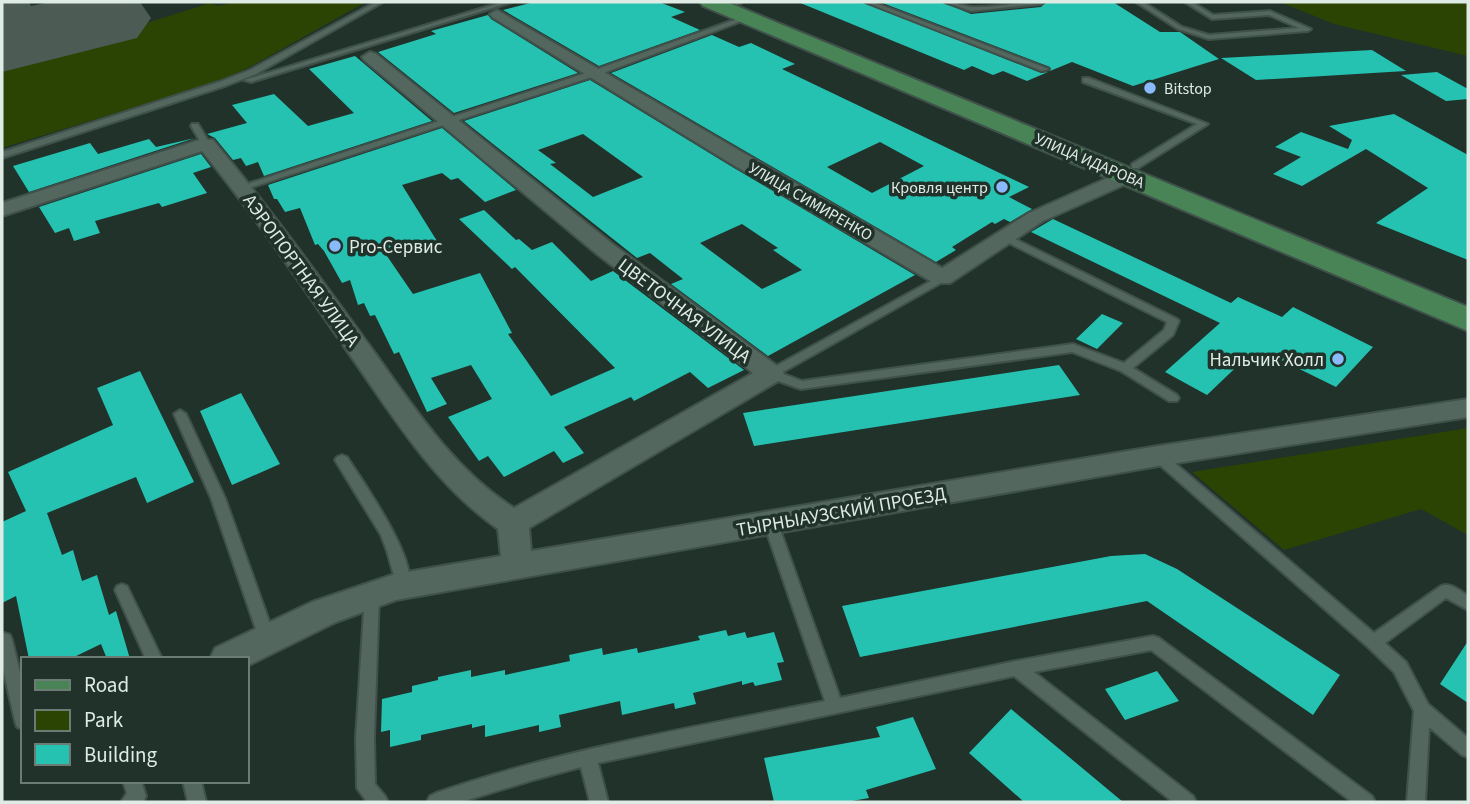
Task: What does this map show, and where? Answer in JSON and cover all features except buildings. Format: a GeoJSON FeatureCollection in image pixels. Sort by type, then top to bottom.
{"type":"FeatureCollection","features":[{"type":"Feature","properties":{"kind":"main road","name":"УЛИЦА ИДАРОВА"},"geometry":{"type":"LineString","coordinates":[[733,5],[1132,171],[1468,305]]}},
{"type":"Feature","properties":{"kind":"main road","name":"УЛИЦА ИДАРОВА"},"geometry":{"type":"LineString","coordinates":[[1132,171],[1468,320]]}},
{"type":"Feature","properties":{"kind":"street","name":"УЛИЦА СИМИРЕНКО"},"geometry":{"type":"LineString","coordinates":[[503,8],[595,73],[942,278]]}},
{"type":"Feature","properties":{"kind":"street","name":"ЦВЕТОЧНАЯ УЛИЦА"},"geometry":{"type":"LineString","coordinates":[[370,57],[606,250],[771,374],[513,523]]}},
{"type":"Feature","properties":{"kind":"street","name":"АЭРОПОРТНАЯ УЛИЦА"},"geometry":{"type":"LineString","coordinates":[[2,210],[200,135],[243,187],[409,420],[468,492],[513,523]]}},
{"type":"Feature","properties":{"kind":"street"},"geometry":{"type":"LineString","coordinates":[[942,278],[1035,217],[1132,171]]}},
{"type":"Feature","properties":{"kind":"street","name":"ТЫРНЫАУЗСКИЙ ПРОЕЗД"},"geometry":{"type":"LineString","coordinates":[[231,657],[267,638],[372,594],[403,586],[1158,456],[1468,408]]}},
{"type":"Feature","properties":{"kind":"street"},"geometry":{"type":"LineString","coordinates":[[513,523],[517,565]]}},
{"type":"Feature","properties":{"kind":"lane"},"geometry":{"type":"LineString","coordinates":[[204,91],[253,72],[380,2]]}},
{"type":"Feature","properties":{"kind":"lane"},"geometry":{"type":"LineString","coordinates":[[868,2],[1045,69]]}},
{"type":"Feature","properties":{"kind":"lane"},"geometry":{"type":"LineString","coordinates":[[948,2],[971,9],[1041,2]]}},
{"type":"Feature","properties":{"kind":"lane"},"geometry":{"type":"LineString","coordinates":[[1139,2],[1180,28],[1209,37],[1308,29],[1270,13],[1212,17],[1188,2]]}},
{"type":"Feature","properties":{"kind":"lane"},"geometry":{"type":"LineString","coordinates":[[243,187],[595,73],[733,5]]}},
{"type":"Feature","properties":{"kind":"lane"},"geometry":{"type":"LineString","coordinates":[[2,155],[204,91],[503,8]]}},
{"type":"Feature","properties":{"kind":"lane"},"geometry":{"type":"LineString","coordinates":[[1086,80],[1204,124],[1132,171]]}},
{"type":"Feature","properties":{"kind":"lane"},"geometry":{"type":"LineString","coordinates":[[1005,237],[1173,321],[1169,332],[1125,368]]}},
{"type":"Feature","properties":{"kind":"lane"},"geometry":{"type":"LineString","coordinates":[[771,374],[942,278]]}},
{"type":"Feature","properties":{"kind":"lane"},"geometry":{"type":"LineString","coordinates":[[771,374],[801,385],[1073,348],[1125,368],[1174,398]]}},
{"type":"Feature","properties":{"kind":"lane"},"geometry":{"type":"LineString","coordinates":[[180,414],[218,498],[267,638]]}},
{"type":"Feature","properties":{"kind":"lane"},"geometry":{"type":"LineString","coordinates":[[1158,456],[1374,642],[1400,667],[1422,710],[1468,749]]}},
{"type":"Feature","properties":{"kind":"lane"},"geometry":{"type":"LineString","coordinates":[[342,460],[390,536],[400,561],[403,586]]}},
{"type":"Feature","properties":{"kind":"lane"},"geometry":{"type":"LineString","coordinates":[[771,524],[835,707]]}},
{"type":"Feature","properties":{"kind":"lane"},"geometry":{"type":"LineString","coordinates":[[122,590],[154,657]]}},
{"type":"Feature","properties":{"kind":"lane"},"geometry":{"type":"LineString","coordinates":[[1374,642],[1446,590],[1468,604]]}},
{"type":"Feature","properties":{"kind":"lane"},"geometry":{"type":"LineString","coordinates":[[372,594],[365,738],[366,788],[379,802]]}},
{"type":"Feature","properties":{"kind":"lane"},"geometry":{"type":"LineString","coordinates":[[2,641],[4,640],[21,712]]}},
{"type":"Feature","properties":{"kind":"lane"},"geometry":{"type":"LineString","coordinates":[[436,802],[472,789],[588,758],[1016,668],[1153,643],[1366,802]]}},
{"type":"Feature","properties":{"kind":"lane"},"geometry":{"type":"LineString","coordinates":[[1016,668],[1187,802]]}},
{"type":"Feature","properties":{"kind":"lane"},"geometry":{"type":"LineString","coordinates":[[1416,802],[1422,710]]}},
{"type":"Feature","properties":{"kind":"lane"},"geometry":{"type":"LineString","coordinates":[[588,758],[599,802]]}},
{"type":"Feature","properties":{"kind":"lane"},"geometry":{"type":"LineString","coordinates":[[130,802],[137,796],[133,783]]}},
{"type":"Feature","properties":{"kind":"lane"},"geometry":{"type":"LineString","coordinates":[[192,783],[197,802]]}},
{"type":"Feature","properties":{"kind":"green space"},"geometry":{"type":"Polygon","coordinates":[[[235,2],[366,2],[248,68],[214,83],[2,148],[2,61],[118,32],[210,3],[218,6],[235,2]]]}},
{"type":"Feature","properties":{"kind":"green space"},"geometry":{"type":"Polygon","coordinates":[[[1280,2],[1468,2],[1468,56],[1334,24],[1280,2]]]}},
{"type":"Feature","properties":{"kind":"green space"},"geometry":{"type":"Polygon","coordinates":[[[1468,428],[1468,535],[1421,509],[1284,550],[1192,472],[1468,428]]]}},
{"type":"Feature","properties":{"kind":"taxiway"},"geometry":{"type":"LineString","coordinates":[[2,30],[15,12],[11,2]]}},
{"type":"Feature","properties":{"kind":"runway"},"geometry":{"type":"LineString","coordinates":[[2,42],[104,18]]}},
{"type":"Feature","properties":{"kind":"place","name":"Bitstop"},"geometry":{"type":"Point","coordinates":[1150,88]}},
{"type":"Feature","properties":{"kind":"place","name":"Кровля центр"},"geometry":{"type":"Point","coordinates":[1002,187]}},
{"type":"Feature","properties":{"kind":"place","name":"Pro-Сервис"},"geometry":{"type":"Point","coordinates":[335,246]}},
{"type":"Feature","properties":{"kind":"place","name":"Нальчик Холл"},"geometry":{"type":"Point","coordinates":[1338,359]}}]}
